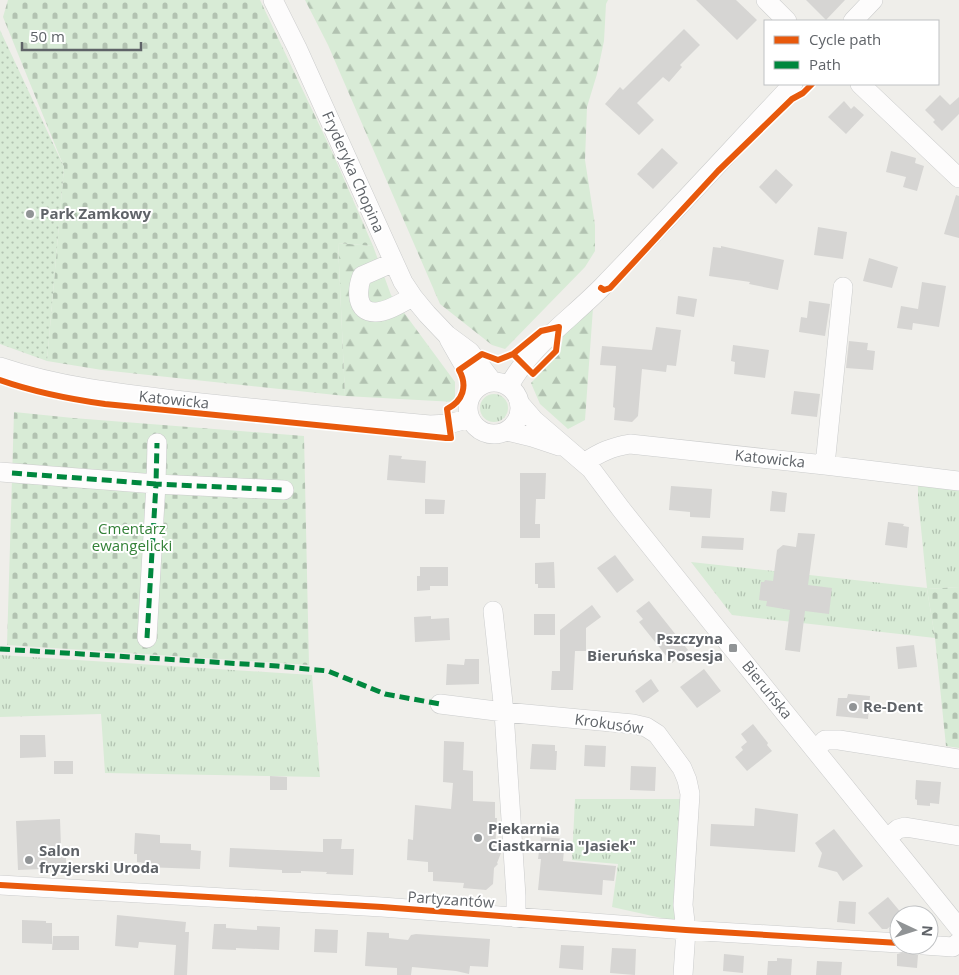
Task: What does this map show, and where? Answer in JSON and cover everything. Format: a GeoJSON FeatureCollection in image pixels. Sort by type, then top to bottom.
{"type":"FeatureCollection","features":[{"type":"Feature","properties":{"kind":"street","name":"Fryderyka Chopina"},"geometry":{"type":"LineString","coordinates":[[273,0],[297,48],[394,262],[413,297],[446,335],[470,352],[492,385]]}},
{"type":"Feature","properties":{"kind":"street"},"geometry":{"type":"LineString","coordinates":[[766,0],[786,20]]}},
{"type":"Feature","properties":{"kind":"street"},"geometry":{"type":"LineString","coordinates":[[853,20],[873,0]]}},
{"type":"Feature","properties":{"kind":"street"},"geometry":{"type":"LineString","coordinates":[[492,385],[515,391],[521,405],[520,415],[515,424],[507,431],[499,434],[490,434],[475,426],[470,418],[468,402],[492,385],[517,371],[559,327],[601,288],[792,85]]}},
{"type":"Feature","properties":{"kind":"street"},"geometry":{"type":"LineString","coordinates":[[861,85],[959,178]]}},
{"type":"Feature","properties":{"kind":"street"},"geometry":{"type":"LineString","coordinates":[[394,262],[362,276],[358,295],[360,304],[366,310],[374,313],[382,312],[413,297]]}},
{"type":"Feature","properties":{"kind":"street"},"geometry":{"type":"LineString","coordinates":[[825,464],[843,287]]}},
{"type":"Feature","properties":{"kind":"street","name":"Katowicka"},"geometry":{"type":"LineString","coordinates":[[0,367],[24,375],[108,393],[311,415],[430,425],[449,424],[470,418]]}},
{"type":"Feature","properties":{"kind":"street","name":"Bieruńska"},"geometry":{"type":"LineString","coordinates":[[521,405],[534,420],[591,469],[959,928]]}},
{"type":"Feature","properties":{"kind":"street","name":"Bieruńska"},"geometry":{"type":"LineString","coordinates":[[507,431],[539,439],[579,457]]}},
{"type":"Feature","properties":{"kind":"street"},"geometry":{"type":"LineString","coordinates":[[147,638],[157,443]]}},
{"type":"Feature","properties":{"kind":"street","name":"Katowicka"},"geometry":{"type":"LineString","coordinates":[[579,457],[630,444],[825,464],[959,481]]}},
{"type":"Feature","properties":{"kind":"street"},"geometry":{"type":"LineString","coordinates":[[6,473],[156,484],[284,490]]}},
{"type":"Feature","properties":{"kind":"street"},"geometry":{"type":"LineString","coordinates":[[493,611],[504,712],[516,918]]}},
{"type":"Feature","properties":{"kind":"street","name":"Krokusów"},"geometry":{"type":"LineString","coordinates":[[440,704],[633,724],[646,727],[657,734],[682,768],[690,794],[683,905],[686,930],[683,975]]}},
{"type":"Feature","properties":{"kind":"street"},"geometry":{"type":"LineString","coordinates":[[815,750],[825,740],[839,740],[959,759]]}},
{"type":"Feature","properties":{"kind":"street"},"geometry":{"type":"LineString","coordinates":[[887,838],[898,829],[905,827],[959,836]]}},
{"type":"Feature","properties":{"kind":"street","name":"Partyzantów"},"geometry":{"type":"LineString","coordinates":[[0,885],[382,907],[889,943]]}},
{"type":"Feature","properties":{"kind":"street"},"geometry":{"type":"LineString","coordinates":[[939,946],[953,947],[959,942]]}},
{"type":"Feature","properties":{"kind":"green space"},"geometry":{"type":"Polygon","coordinates":[[[8,0],[260,0],[334,156],[373,246],[338,243],[345,396],[102,370],[47,361],[64,167],[3,17],[8,0]]]}},
{"type":"Feature","properties":{"kind":"green space"},"geometry":{"type":"Polygon","coordinates":[[[305,0],[608,0],[606,4],[604,41],[587,107],[585,160],[595,225],[595,251],[585,267],[505,349],[492,345],[440,304],[328,45],[305,0]]]}},
{"type":"Feature","properties":{"kind":"green space","name":"Park Zamkowy"},"geometry":{"type":"Polygon","coordinates":[[[0,30],[64,167],[47,361],[0,344],[0,30]]]}},
{"type":"Feature","properties":{"kind":"green space"},"geometry":{"type":"Polygon","coordinates":[[[338,243],[373,246],[391,295],[455,382],[455,402],[345,396],[338,243]]]}},
{"type":"Feature","properties":{"kind":"green space"},"geometry":{"type":"Polygon","coordinates":[[[593,308],[585,420],[568,429],[540,404],[531,383],[560,353],[564,332],[593,308]]]}},
{"type":"Feature","properties":{"kind":"green space"},"geometry":{"type":"Polygon","coordinates":[[[494,394],[504,398],[508,408],[504,418],[494,422],[484,418],[480,408],[484,398],[494,394]]]}},
{"type":"Feature","properties":{"kind":"green space","name":"Cmentarz ewangelicki"},"geometry":{"type":"Polygon","coordinates":[[[14,412],[304,436],[309,665],[7,645],[14,412]]]}},
{"type":"Feature","properties":{"kind":"green space"},"geometry":{"type":"Polygon","coordinates":[[[918,481],[959,486],[959,587],[927,589],[935,638],[732,615],[691,562],[927,588],[918,481]]]}},
{"type":"Feature","properties":{"kind":"green space"},"geometry":{"type":"Polygon","coordinates":[[[959,587],[959,748],[946,746],[935,638],[927,589],[959,587]]]}},
{"type":"Feature","properties":{"kind":"green space"},"geometry":{"type":"Polygon","coordinates":[[[0,655],[312,675],[320,777],[105,773],[101,714],[0,717],[0,655]]]}},
{"type":"Feature","properties":{"kind":"green space"},"geometry":{"type":"Polygon","coordinates":[[[575,799],[682,799],[675,921],[612,907],[618,864],[572,860],[575,799]]]}},
{"type":"Feature","properties":{"kind":"building"},"geometry":{"type":"Polygon","coordinates":[[[696,0],[736,0],[757,20],[737,40],[696,0]]]}},
{"type":"Feature","properties":{"kind":"building"},"geometry":{"type":"Polygon","coordinates":[[[806,0],[845,0],[826,20],[806,0]]]}},
{"type":"Feature","properties":{"kind":"building"},"geometry":{"type":"Polygon","coordinates":[[[684,29],[700,45],[680,65],[682,67],[669,82],[663,77],[637,103],[654,120],[639,135],[605,104],[620,87],[623,90],[684,29]]]}},
{"type":"Feature","properties":{"kind":"building"},"geometry":{"type":"Polygon","coordinates":[[[940,95],[950,105],[959,97],[959,114],[942,131],[925,110],[940,95]]]}},
{"type":"Feature","properties":{"kind":"building"},"geometry":{"type":"Polygon","coordinates":[[[844,101],[851,109],[854,106],[864,115],[846,134],[828,117],[844,101]]]}},
{"type":"Feature","properties":{"kind":"building"},"geometry":{"type":"Polygon","coordinates":[[[662,148],[678,163],[653,189],[637,174],[662,148]]]}},
{"type":"Feature","properties":{"kind":"building"},"geometry":{"type":"Polygon","coordinates":[[[891,151],[916,158],[915,163],[924,166],[917,191],[903,187],[906,177],[886,172],[891,151]]]}},
{"type":"Feature","properties":{"kind":"building"},"geometry":{"type":"Polygon","coordinates":[[[776,169],[793,185],[776,204],[759,187],[776,169]]]}},
{"type":"Feature","properties":{"kind":"building"},"geometry":{"type":"Polygon","coordinates":[[[956,195],[959,196],[959,238],[944,234],[956,195]]]}},
{"type":"Feature","properties":{"kind":"building"},"geometry":{"type":"Polygon","coordinates":[[[818,227],[847,232],[843,259],[814,255],[818,227]]]}},
{"type":"Feature","properties":{"kind":"building"},"geometry":{"type":"Polygon","coordinates":[[[721,246],[784,260],[778,290],[749,284],[750,282],[709,276],[713,247],[721,248],[721,246]]]}},
{"type":"Feature","properties":{"kind":"building"},"geometry":{"type":"Polygon","coordinates":[[[869,258],[898,267],[892,288],[863,281],[869,258]]]}},
{"type":"Feature","properties":{"kind":"building"},"geometry":{"type":"Polygon","coordinates":[[[922,282],[946,286],[939,327],[913,323],[912,330],[897,328],[901,306],[918,309],[922,282]]]}},
{"type":"Feature","properties":{"kind":"building"},"geometry":{"type":"Polygon","coordinates":[[[678,296],[697,299],[694,317],[676,314],[678,296]]]}},
{"type":"Feature","properties":{"kind":"building"},"geometry":{"type":"Polygon","coordinates":[[[809,301],[830,304],[825,336],[799,332],[801,317],[807,318],[809,301]]]}},
{"type":"Feature","properties":{"kind":"building"},"geometry":{"type":"Polygon","coordinates":[[[656,327],[681,330],[676,366],[667,365],[666,372],[642,369],[638,416],[632,422],[614,420],[616,366],[600,365],[602,346],[652,350],[656,327]]]}},
{"type":"Feature","properties":{"kind":"building"},"geometry":{"type":"Polygon","coordinates":[[[849,341],[868,343],[867,350],[875,351],[873,370],[846,368],[849,341]]]}},
{"type":"Feature","properties":{"kind":"building"},"geometry":{"type":"Polygon","coordinates":[[[733,345],[769,350],[765,378],[734,374],[735,362],[731,361],[733,345]]]}},
{"type":"Feature","properties":{"kind":"building"},"geometry":{"type":"Polygon","coordinates":[[[794,391],[820,394],[817,417],[791,414],[794,391]]]}},
{"type":"Feature","properties":{"kind":"building"},"geometry":{"type":"Polygon","coordinates":[[[389,455],[402,456],[401,459],[426,461],[425,483],[387,480],[389,455]]]}},
{"type":"Feature","properties":{"kind":"building"},"geometry":{"type":"Polygon","coordinates":[[[520,473],[546,473],[545,499],[536,499],[535,524],[540,524],[540,538],[520,538],[520,473]]]}},
{"type":"Feature","properties":{"kind":"building"},"geometry":{"type":"Polygon","coordinates":[[[671,486],[712,489],[710,518],[690,517],[690,512],[669,510],[671,486]]]}},
{"type":"Feature","properties":{"kind":"building"},"geometry":{"type":"Polygon","coordinates":[[[772,491],[787,493],[785,512],[770,511],[772,491]]]}},
{"type":"Feature","properties":{"kind":"building"},"geometry":{"type":"Polygon","coordinates":[[[425,499],[445,500],[444,514],[425,514],[425,499]]]}},
{"type":"Feature","properties":{"kind":"building"},"geometry":{"type":"Polygon","coordinates":[[[888,522],[904,524],[903,526],[909,527],[907,548],[885,545],[888,522]]]}},
{"type":"Feature","properties":{"kind":"building"},"geometry":{"type":"Polygon","coordinates":[[[798,533],[815,534],[808,585],[832,588],[829,614],[805,611],[800,652],[785,650],[790,610],[766,606],[767,601],[759,600],[761,582],[765,580],[773,581],[777,550],[783,545],[796,547],[798,533]]]}},
{"type":"Feature","properties":{"kind":"building"},"geometry":{"type":"Polygon","coordinates":[[[702,536],[744,538],[743,550],[701,548],[702,536]]]}},
{"type":"Feature","properties":{"kind":"building"},"geometry":{"type":"Polygon","coordinates":[[[615,555],[634,580],[617,593],[597,568],[615,555]]]}},
{"type":"Feature","properties":{"kind":"building"},"geometry":{"type":"Polygon","coordinates":[[[554,562],[555,588],[538,588],[538,584],[535,584],[535,563],[554,562]]]}},
{"type":"Feature","properties":{"kind":"building"},"geometry":{"type":"Polygon","coordinates":[[[420,567],[448,567],[448,586],[430,586],[430,590],[417,591],[417,576],[420,576],[420,567]]]}},
{"type":"Feature","properties":{"kind":"building"},"geometry":{"type":"Polygon","coordinates":[[[649,601],[688,650],[672,663],[639,622],[643,619],[636,611],[649,601]]]}},
{"type":"Feature","properties":{"kind":"building"},"geometry":{"type":"Polygon","coordinates":[[[592,605],[601,617],[586,628],[586,651],[575,651],[573,690],[551,690],[552,671],[560,671],[560,630],[592,605]]]}},
{"type":"Feature","properties":{"kind":"building"},"geometry":{"type":"Polygon","coordinates":[[[534,614],[555,614],[555,635],[534,635],[534,614]]]}},
{"type":"Feature","properties":{"kind":"building"},"geometry":{"type":"Polygon","coordinates":[[[431,616],[431,619],[449,618],[450,640],[415,642],[414,617],[431,616]]]}},
{"type":"Feature","properties":{"kind":"building"},"geometry":{"type":"Polygon","coordinates":[[[914,645],[917,667],[898,669],[896,647],[914,645]]]}},
{"type":"Feature","properties":{"kind":"building"},"geometry":{"type":"Polygon","coordinates":[[[465,659],[479,659],[479,684],[446,685],[447,664],[464,665],[465,659]]]}},
{"type":"Feature","properties":{"kind":"building"},"geometry":{"type":"Polygon","coordinates":[[[704,669],[721,691],[697,708],[680,687],[704,669]]]}},
{"type":"Feature","properties":{"kind":"building"},"geometry":{"type":"Polygon","coordinates":[[[651,679],[659,691],[643,703],[635,691],[651,679]]]}},
{"type":"Feature","properties":{"kind":"building","name":"Re-Dent"},"geometry":{"type":"Polygon","coordinates":[[[848,694],[870,696],[868,719],[836,716],[838,698],[847,698],[848,694]]]}},
{"type":"Feature","properties":{"kind":"building"},"geometry":{"type":"Polygon","coordinates":[[[753,724],[772,751],[747,771],[735,757],[743,750],[741,747],[747,742],[741,734],[753,724]]]}},
{"type":"Feature","properties":{"kind":"building"},"geometry":{"type":"Polygon","coordinates":[[[20,735],[45,735],[46,757],[20,758],[20,735]]]}},
{"type":"Feature","properties":{"kind":"building"},"geometry":{"type":"Polygon","coordinates":[[[444,741],[464,742],[463,770],[473,771],[473,801],[495,802],[495,818],[497,818],[495,848],[501,853],[498,864],[494,868],[493,884],[486,890],[463,888],[464,883],[433,881],[433,872],[428,872],[428,862],[407,860],[408,839],[413,840],[415,805],[451,809],[453,783],[443,782],[444,741]]]}},
{"type":"Feature","properties":{"kind":"building"},"geometry":{"type":"Polygon","coordinates":[[[532,744],[555,745],[555,751],[557,751],[556,770],[530,769],[532,744]]]}},
{"type":"Feature","properties":{"kind":"building"},"geometry":{"type":"Polygon","coordinates":[[[585,745],[606,746],[605,767],[584,766],[585,745]]]}},
{"type":"Feature","properties":{"kind":"building"},"geometry":{"type":"Polygon","coordinates":[[[54,761],[73,761],[73,774],[54,774],[54,761]]]}},
{"type":"Feature","properties":{"kind":"building"},"geometry":{"type":"Polygon","coordinates":[[[631,766],[656,767],[655,791],[630,790],[631,766]]]}},
{"type":"Feature","properties":{"kind":"building"},"geometry":{"type":"Polygon","coordinates":[[[270,776],[287,777],[287,790],[270,790],[270,776]]]}},
{"type":"Feature","properties":{"kind":"building"},"geometry":{"type":"Polygon","coordinates":[[[916,780],[941,782],[939,804],[930,803],[930,806],[917,805],[917,800],[915,799],[916,780]]]}},
{"type":"Feature","properties":{"kind":"building"},"geometry":{"type":"Polygon","coordinates":[[[755,808],[798,814],[795,852],[710,846],[711,824],[754,826],[755,808]]]}},
{"type":"Feature","properties":{"kind":"building"},"geometry":{"type":"Polygon","coordinates":[[[60,819],[61,847],[66,847],[66,868],[18,870],[16,821],[60,819]]]}},
{"type":"Feature","properties":{"kind":"building"},"geometry":{"type":"Polygon","coordinates":[[[834,829],[863,866],[843,881],[837,872],[818,867],[822,853],[815,843],[834,829]]]}},
{"type":"Feature","properties":{"kind":"building"},"geometry":{"type":"Polygon","coordinates":[[[135,833],[160,835],[160,843],[191,844],[191,850],[201,851],[200,869],[144,867],[144,863],[137,862],[137,854],[134,854],[135,833]]]}},
{"type":"Feature","properties":{"kind":"building"},"geometry":{"type":"Polygon","coordinates":[[[541,837],[565,839],[563,861],[616,866],[614,881],[603,880],[602,895],[538,890],[541,859],[538,859],[541,837]]]}},
{"type":"Feature","properties":{"kind":"building"},"geometry":{"type":"Polygon","coordinates":[[[323,839],[342,839],[341,849],[354,849],[353,875],[301,871],[301,873],[282,873],[282,870],[229,867],[230,848],[323,852],[323,839]]]}},
{"type":"Feature","properties":{"kind":"building"},"geometry":{"type":"Polygon","coordinates":[[[888,897],[895,905],[889,905],[889,927],[887,929],[882,929],[868,913],[888,897]]]}},
{"type":"Feature","properties":{"kind":"building"},"geometry":{"type":"Polygon","coordinates":[[[839,901],[856,902],[855,924],[837,922],[839,901]]]}},
{"type":"Feature","properties":{"kind":"building"},"geometry":{"type":"Polygon","coordinates":[[[117,915],[186,922],[185,932],[189,932],[187,975],[174,975],[176,945],[139,942],[138,948],[115,946],[117,915]]]}},
{"type":"Feature","properties":{"kind":"building"},"geometry":{"type":"Polygon","coordinates":[[[22,920],[52,923],[52,944],[22,943],[22,920]]]}},
{"type":"Feature","properties":{"kind":"building"},"geometry":{"type":"Polygon","coordinates":[[[214,924],[226,924],[226,928],[257,930],[257,926],[280,927],[279,950],[212,949],[214,924]]]}},
{"type":"Feature","properties":{"kind":"building"},"geometry":{"type":"Polygon","coordinates":[[[315,929],[338,930],[337,953],[314,952],[315,929]]]}},
{"type":"Feature","properties":{"kind":"building"},"geometry":{"type":"Polygon","coordinates":[[[367,932],[389,933],[389,938],[408,940],[411,935],[416,934],[490,939],[488,967],[470,966],[469,974],[412,967],[411,975],[397,975],[397,968],[365,966],[367,932]]]}},
{"type":"Feature","properties":{"kind":"building"},"geometry":{"type":"Polygon","coordinates":[[[53,936],[79,936],[79,950],[52,950],[53,936]]]}},
{"type":"Feature","properties":{"kind":"building"},"geometry":{"type":"Polygon","coordinates":[[[561,945],[584,946],[583,970],[559,968],[561,945]]]}},
{"type":"Feature","properties":{"kind":"building"},"geometry":{"type":"Polygon","coordinates":[[[612,948],[636,949],[635,975],[610,973],[612,948]]]}},
{"type":"Feature","properties":{"kind":"building"},"geometry":{"type":"Polygon","coordinates":[[[724,954],[744,956],[743,973],[723,971],[724,954]]]}},
{"type":"Feature","properties":{"kind":"building"},"geometry":{"type":"Polygon","coordinates":[[[897,955],[918,955],[917,968],[897,966],[897,955]]]}},
{"type":"Feature","properties":{"kind":"building"},"geometry":{"type":"Polygon","coordinates":[[[777,958],[792,959],[791,975],[767,975],[768,961],[777,961],[777,958]]]}},
{"type":"Feature","properties":{"kind":"building"},"geometry":{"type":"Polygon","coordinates":[[[817,961],[842,962],[841,975],[816,975],[817,961]]]}},
{"type":"Feature","properties":{"kind":"marked path"},"geometry":{"type":"LineString","coordinates":[[12,473],[156,484],[157,443]]}},
{"type":"Feature","properties":{"kind":"marked path"},"geometry":{"type":"LineString","coordinates":[[147,638],[156,484],[284,490]]}},
{"type":"Feature","properties":{"kind":"marked path"},"geometry":{"type":"LineString","coordinates":[[0,649],[277,666],[328,671],[385,694],[440,704]]}},
{"type":"Feature","properties":{"kind":"cycle path"},"geometry":{"type":"LineString","coordinates":[[601,288],[604,290],[610,288],[718,171],[792,99],[803,93],[811,85]]}},
{"type":"Feature","properties":{"kind":"cycle path"},"geometry":{"type":"LineString","coordinates":[[0,380],[52,395],[105,404],[451,438],[447,409],[457,402],[462,392],[463,382],[459,370],[482,354],[498,360],[513,354],[533,374],[556,351],[559,327],[541,331],[513,354]]}},
{"type":"Feature","properties":{"kind":"cycle path"},"geometry":{"type":"LineString","coordinates":[[0,885],[382,907],[686,930],[889,942]]}},
{"type":"Feature","properties":{"kind":"place","name":"Park Zamkowy"},"geometry":{"type":"Point","coordinates":[30,214]}},
{"type":"Feature","properties":{"kind":"place","name":"Pszczyna Bieruńska Posesja"},"geometry":{"type":"Point","coordinates":[733,648]}},
{"type":"Feature","properties":{"kind":"place","name":"Re-Dent"},"geometry":{"type":"Point","coordinates":[853,707]}},
{"type":"Feature","properties":{"kind":"place","name":"Piekarnia Ciastkarnia \"Jasiek\""},"geometry":{"type":"Point","coordinates":[478,838]}},
{"type":"Feature","properties":{"kind":"place","name":"Salon fryzjerski Uroda"},"geometry":{"type":"Point","coordinates":[29,860]}}]}
